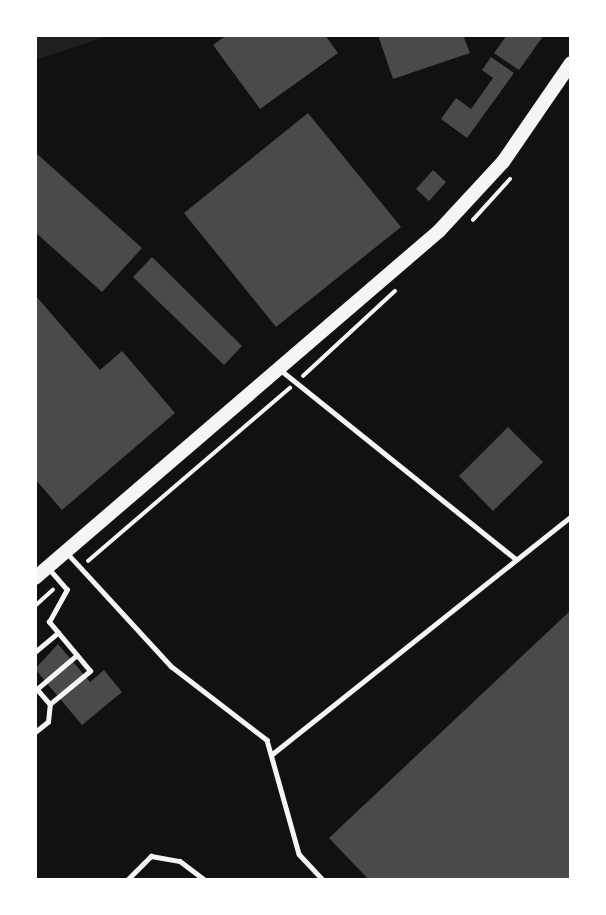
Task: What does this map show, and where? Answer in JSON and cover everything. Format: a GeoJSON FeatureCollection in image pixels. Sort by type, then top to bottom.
{"type":"FeatureCollection","features":[{"type":"Feature","properties":{"kind":"main road"},"geometry":{"type":"LineString","coordinates":[[35,578],[282,370],[439,231],[503,162],[571,63]]}},
{"type":"Feature","properties":{"kind":"lane"},"geometry":{"type":"LineString","coordinates":[[282,370],[516,559]]}},
{"type":"Feature","properties":{"kind":"lane"},"geometry":{"type":"LineString","coordinates":[[271,755],[571,516]]}},
{"type":"Feature","properties":{"kind":"lane"},"geometry":{"type":"LineString","coordinates":[[66,552],[171,666],[267,740],[299,854],[323,880]]}},
{"type":"Feature","properties":{"kind":"lane"},"geometry":{"type":"LineString","coordinates":[[35,732],[48,722],[50,704],[90,671],[49,622],[67,590],[48,567]]}},
{"type":"Feature","properties":{"kind":"lane"},"geometry":{"type":"LineString","coordinates":[[35,652],[58,633]]}},
{"type":"Feature","properties":{"kind":"lane"},"geometry":{"type":"LineString","coordinates":[[50,704],[36,688],[77,655]]}},
{"type":"Feature","properties":{"kind":"lane"},"geometry":{"type":"LineString","coordinates":[[127,880],[151,856],[180,861],[205,880]]}},
{"type":"Feature","properties":{"kind":"shaded area"},"geometry":{"type":"Polygon","coordinates":[[[35,35],[110,35],[35,60],[35,35]]]}},
{"type":"Feature","properties":{"kind":"building"},"geometry":{"type":"Polygon","coordinates":[[[227,35],[325,35],[338,53],[260,109],[213,45],[227,35]]]}},
{"type":"Feature","properties":{"kind":"building"},"geometry":{"type":"Polygon","coordinates":[[[378,35],[463,35],[470,53],[393,79],[378,35]]]}},
{"type":"Feature","properties":{"kind":"building"},"geometry":{"type":"Polygon","coordinates":[[[507,35],[544,35],[519,70],[494,53],[507,35]]]}},
{"type":"Feature","properties":{"kind":"building"},"geometry":{"type":"Polygon","coordinates":[[[491,57],[514,73],[467,138],[441,119],[456,98],[471,109],[493,78],[482,70],[491,57]]]}},
{"type":"Feature","properties":{"kind":"building"},"geometry":{"type":"Polygon","coordinates":[[[308,113],[401,227],[276,327],[184,213],[308,113]]]}},
{"type":"Feature","properties":{"kind":"building"},"geometry":{"type":"Polygon","coordinates":[[[35,152],[142,248],[102,292],[35,232],[35,152]]]}},
{"type":"Feature","properties":{"kind":"building"},"geometry":{"type":"Polygon","coordinates":[[[433,170],[446,182],[429,201],[416,189],[433,170]]]}},
{"type":"Feature","properties":{"kind":"building"},"geometry":{"type":"Polygon","coordinates":[[[152,257],[242,346],[224,365],[133,277],[152,257]]]}},
{"type":"Feature","properties":{"kind":"building"},"geometry":{"type":"Polygon","coordinates":[[[35,295],[100,370],[122,351],[175,413],[62,510],[35,479],[35,295]]]}},
{"type":"Feature","properties":{"kind":"building"},"geometry":{"type":"Polygon","coordinates":[[[508,427],[543,462],[493,511],[459,476],[508,427]]]}},
{"type":"Feature","properties":{"kind":"building"},"geometry":{"type":"Polygon","coordinates":[[[571,610],[571,880],[369,880],[329,838],[571,610]]]}},
{"type":"Feature","properties":{"kind":"building"},"geometry":{"type":"Polygon","coordinates":[[[58,644],[90,682],[104,670],[122,692],[82,725],[35,669],[58,644]]]}}]}
